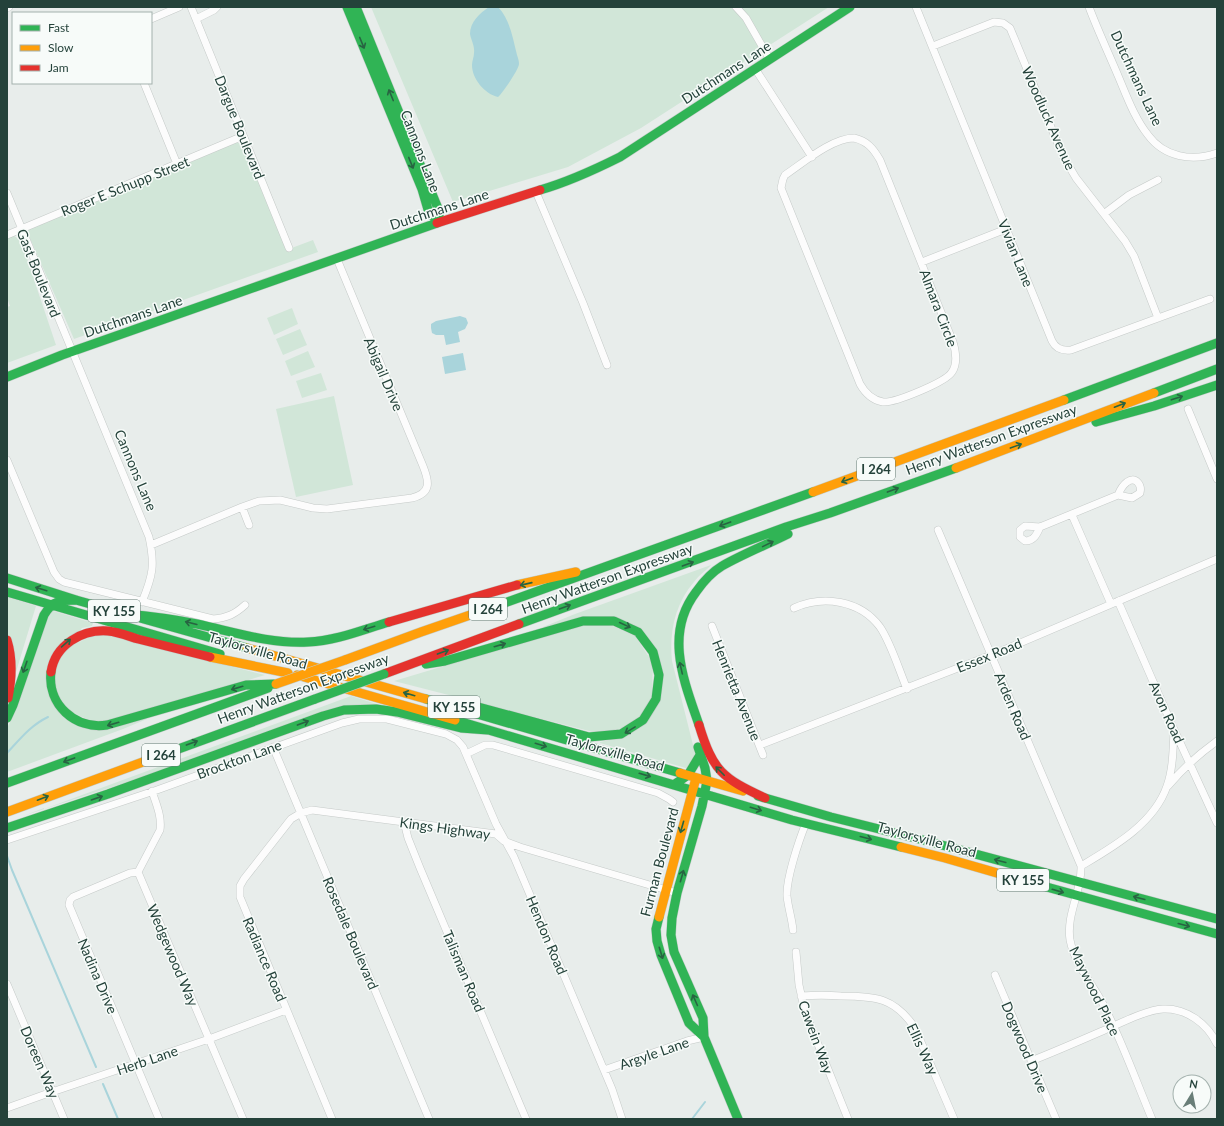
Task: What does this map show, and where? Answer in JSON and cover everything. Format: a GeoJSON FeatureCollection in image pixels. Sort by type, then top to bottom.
{"type":"FeatureCollection","features":[{"type":"Feature","properties":{"kind":"main road","name":"Cannons Lane"},"geometry":{"type":"LineString","coordinates":[[347,7],[422,189],[429,213],[439,222]]}},
{"type":"Feature","properties":{"kind":"main road","name":"Cannons Lane"},"geometry":{"type":"LineString","coordinates":[[356,7],[439,211],[439,222]]}},
{"type":"Feature","properties":{"kind":"main road","name":"Dutchmans Lane"},"geometry":{"type":"LineString","coordinates":[[7,377],[72,352],[337,260],[439,222],[580,177],[604,166],[756,70],[850,7]]}},
{"type":"Feature","properties":{"kind":"main road","name":"Henry Watterson Expressway"},"geometry":{"type":"LineString","coordinates":[[7,783],[276,684],[632,558],[1055,404],[1217,343]]}},
{"type":"Feature","properties":{"kind":"main road","name":"Henry Watterson Expressway"},"geometry":{"type":"LineString","coordinates":[[7,812],[786,527],[830,513],[1032,440],[1217,369]]}},
{"type":"Feature","properties":{"kind":"main road"},"geometry":{"type":"LineString","coordinates":[[1032,440],[1154,406],[1217,385]]}},
{"type":"Feature","properties":{"kind":"main road"},"geometry":{"type":"LineString","coordinates":[[765,798],[740,786],[725,776],[716,767],[707,752],[680,668],[678,644],[681,618],[689,599],[711,574],[721,567],[830,513]]}},
{"type":"Feature","properties":{"kind":"main road"},"geometry":{"type":"LineString","coordinates":[[124,614],[178,620],[268,641],[311,642],[346,635],[506,588],[632,558]]}},
{"type":"Feature","properties":{"kind":"main road","name":"Taylorsville Road"},"geometry":{"type":"LineString","coordinates":[[7,578],[124,614],[437,702],[831,817],[927,841],[1217,919]]}},
{"type":"Feature","properties":{"kind":"main road","name":"Taylorsville Road"},"geometry":{"type":"LineString","coordinates":[[7,592],[674,784],[792,820],[945,858],[1076,896],[1217,934]]}},
{"type":"Feature","properties":{"kind":"main road"},"geometry":{"type":"LineString","coordinates":[[7,718],[13,705],[41,621],[50,605],[59,600],[76,600]]}},
{"type":"Feature","properties":{"kind":"main road"},"geometry":{"type":"LineString","coordinates":[[394,670],[445,661],[583,621],[596,619],[620,622],[638,633],[648,643],[655,654],[659,672],[657,698],[651,709],[635,728],[613,737],[589,737],[460,702],[437,702]]}},
{"type":"Feature","properties":{"kind":"main road"},"geometry":{"type":"LineString","coordinates":[[276,684],[246,685],[108,725],[97,726],[81,723],[69,717],[65,713],[57,704],[54,697],[51,677],[53,663],[62,646],[68,640],[88,631],[101,630],[230,662],[288,673]]}},
{"type":"Feature","properties":{"kind":"main road"},"geometry":{"type":"LineString","coordinates":[[7,640],[10,646],[12,671],[7,700]]}},
{"type":"Feature","properties":{"kind":"main road"},"geometry":{"type":"LineString","coordinates":[[691,706],[694,732],[705,768],[707,781]]}},
{"type":"Feature","properties":{"kind":"main road"},"geometry":{"type":"LineString","coordinates":[[7,828],[108,794],[322,716],[344,710],[376,709],[397,712],[461,728],[488,730]]}},
{"type":"Feature","properties":{"kind":"main road"},"geometry":{"type":"LineString","coordinates":[[674,784],[692,776],[700,755]]}},
{"type":"Feature","properties":{"kind":"main road","name":"Furman Boulevard"},"geometry":{"type":"LineString","coordinates":[[692,776],[693,790],[665,890],[656,929],[657,941],[666,968],[688,1023],[704,1037]]}},
{"type":"Feature","properties":{"kind":"main road","name":"Furman Boulevard"},"geometry":{"type":"LineString","coordinates":[[707,781],[702,806],[677,893],[672,918],[672,944],[678,962],[703,1018],[704,1037],[738,1119]]}},
{"type":"Feature","properties":{"kind":"street"},"geometry":{"type":"LineString","coordinates":[[152,19],[179,7]]}},
{"type":"Feature","properties":{"kind":"street","name":"Dargue Boulevard"},"geometry":{"type":"LineString","coordinates":[[191,7],[289,248]]}},
{"type":"Feature","properties":{"kind":"street"},"geometry":{"type":"LineString","coordinates":[[196,19],[217,7]]}},
{"type":"Feature","properties":{"kind":"street"},"geometry":{"type":"LineString","coordinates":[[736,7],[746,18],[770,60]]}},
{"type":"Feature","properties":{"kind":"street","name":"Vivian Lane"},"geometry":{"type":"LineString","coordinates":[[916,7],[1052,341],[1056,347],[1061,350],[1071,350],[1210,299]]}},
{"type":"Feature","properties":{"kind":"street","name":"Dutchmans Lane"},"geometry":{"type":"LineString","coordinates":[[1089,7],[1130,103],[1140,124],[1151,139],[1166,151],[1180,156],[1203,157],[1217,153]]}},
{"type":"Feature","properties":{"kind":"street","name":"Woodluck Avenue"},"geometry":{"type":"LineString","coordinates":[[933,46],[994,22],[1003,23],[1010,28],[1063,156],[1076,178],[1105,213],[1134,256],[1158,318]]}},
{"type":"Feature","properties":{"kind":"street"},"geometry":{"type":"LineString","coordinates":[[756,70],[812,157]]}},
{"type":"Feature","properties":{"kind":"street"},"geometry":{"type":"LineString","coordinates":[[144,84],[177,164]]}},
{"type":"Feature","properties":{"kind":"street","name":"Roger E Schupp Street"},"geometry":{"type":"LineString","coordinates":[[7,235],[243,136]]}},
{"type":"Feature","properties":{"kind":"street","name":"Almara Circle"},"geometry":{"type":"LineString","coordinates":[[854,138],[870,145],[877,154],[883,166],[922,262],[953,342],[956,354],[955,366],[949,376],[940,382],[895,401],[884,402],[876,400],[866,393],[860,384],[781,188],[783,179],[812,157],[838,142],[854,138]]}},
{"type":"Feature","properties":{"kind":"street"},"geometry":{"type":"LineString","coordinates":[[1105,213],[1128,195],[1158,180]]}},
{"type":"Feature","properties":{"kind":"street"},"geometry":{"type":"LineString","coordinates":[[536,192],[607,365]]}},
{"type":"Feature","properties":{"kind":"street","name":"Gast Boulevard"},"geometry":{"type":"LineString","coordinates":[[7,194],[72,352]]}},
{"type":"Feature","properties":{"kind":"street"},"geometry":{"type":"LineString","coordinates":[[922,262],[1006,229]]}},
{"type":"Feature","properties":{"kind":"street","name":"Abigail Drive"},"geometry":{"type":"LineString","coordinates":[[242,507],[259,501],[273,499],[313,508],[335,508],[412,498],[418,496],[426,490],[428,480],[423,466],[337,260]]}},
{"type":"Feature","properties":{"kind":"street","name":"Cannons Lane"},"geometry":{"type":"LineString","coordinates":[[72,352],[146,530],[153,559],[152,576],[142,602]]}},
{"type":"Feature","properties":{"kind":"street"},"geometry":{"type":"LineString","coordinates":[[1188,409],[1217,479]]}},
{"type":"Feature","properties":{"kind":"street"},"geometry":{"type":"LineString","coordinates":[[7,460],[54,572],[59,579],[71,584],[213,619],[232,615],[245,605]]}},
{"type":"Feature","properties":{"kind":"street"},"geometry":{"type":"LineString","coordinates":[[1040,527],[1118,495]]}},
{"type":"Feature","properties":{"kind":"street"},"geometry":{"type":"LineString","coordinates":[[150,545],[242,507],[249,525]]}},
{"type":"Feature","properties":{"kind":"street"},"geometry":{"type":"LineString","coordinates":[[1072,515],[1111,604]]}},
{"type":"Feature","properties":{"kind":"street","name":"Arden Road"},"geometry":{"type":"LineString","coordinates":[[938,530],[1081,866],[1079,882]]}},
{"type":"Feature","properties":{"kind":"street","name":"Essex Road"},"geometry":{"type":"LineString","coordinates":[[760,746],[992,655],[1217,559]]}},
{"type":"Feature","properties":{"kind":"street"},"geometry":{"type":"LineString","coordinates":[[794,608],[809,602],[831,601],[845,603],[865,613],[875,621],[883,632],[907,689]]}},
{"type":"Feature","properties":{"kind":"street","name":"Avon Road"},"geometry":{"type":"LineString","coordinates":[[1118,601],[1174,730],[1217,823]]}},
{"type":"Feature","properties":{"kind":"street","name":"Henrietta Avenue"},"geometry":{"type":"LineString","coordinates":[[712,626],[763,755]]}},
{"type":"Feature","properties":{"kind":"street","name":"Brockton Lane"},"geometry":{"type":"LineString","coordinates":[[7,840],[152,791],[342,723],[359,719],[378,719],[397,722],[446,734],[457,740],[463,747],[466,754]]}},
{"type":"Feature","properties":{"kind":"street"},"geometry":{"type":"LineString","coordinates":[[1167,787],[1172,764],[1174,730]]}},
{"type":"Feature","properties":{"kind":"street"},"geometry":{"type":"LineString","coordinates":[[1081,866],[1114,847],[1137,828],[1158,804],[1167,787],[1190,762],[1217,741]]}},
{"type":"Feature","properties":{"kind":"street","name":"Taylorsville Road"},"geometry":{"type":"LineString","coordinates":[[466,754],[485,745],[493,745],[658,793],[669,798],[673,802]]}},
{"type":"Feature","properties":{"kind":"street","name":"Rosedale Boulevard"},"geometry":{"type":"LineString","coordinates":[[273,747],[429,1119]]}},
{"type":"Feature","properties":{"kind":"street","name":"Hendon Road"},"geometry":{"type":"LineString","coordinates":[[466,754],[504,841],[514,857],[612,1089],[622,1119]]}},
{"type":"Feature","properties":{"kind":"street"},"geometry":{"type":"LineString","coordinates":[[138,872],[160,830],[161,823],[159,813],[152,791]]}},
{"type":"Feature","properties":{"kind":"street","name":"Kings Highway"},"geometry":{"type":"LineString","coordinates":[[301,812],[312,810],[496,834],[504,841],[520,847],[677,893]]}},
{"type":"Feature","properties":{"kind":"street","name":"Radiance Road"},"geometry":{"type":"LineString","coordinates":[[301,812],[294,816],[286,825],[244,879],[239,892],[242,904],[332,1119]]}},
{"type":"Feature","properties":{"kind":"street","name":"Talisman Road"},"geometry":{"type":"LineString","coordinates":[[404,822],[408,838],[420,868],[526,1119]]}},
{"type":"Feature","properties":{"kind":"street"},"geometry":{"type":"LineString","coordinates":[[793,930],[787,889],[806,823]]}},
{"type":"Feature","properties":{"kind":"street","name":"Wedgewood Way"},"geometry":{"type":"LineString","coordinates":[[138,872],[243,1119]]}},
{"type":"Feature","properties":{"kind":"street","name":"Nadina Drive"},"geometry":{"type":"LineString","coordinates":[[138,872],[130,873],[73,897],[70,900],[69,905],[159,1119]]}},
{"type":"Feature","properties":{"kind":"street","name":"Maywood Place"},"geometry":{"type":"LineString","coordinates":[[1079,882],[1071,913],[1069,928],[1070,941],[1074,954],[1079,966],[1102,1003],[1113,1026],[1152,1119]]}},
{"type":"Feature","properties":{"kind":"street","name":"Cawein Way"},"geometry":{"type":"LineString","coordinates":[[796,952],[799,985],[809,1025],[848,1119]]}},
{"type":"Feature","properties":{"kind":"street","name":"Dogwood Drive"},"geometry":{"type":"LineString","coordinates":[[995,975],[1056,1119]]}},
{"type":"Feature","properties":{"kind":"street","name":"Doreen Way"},"geometry":{"type":"LineString","coordinates":[[7,984],[64,1119]]}},
{"type":"Feature","properties":{"kind":"street","name":"Ellis Way"},"geometry":{"type":"LineString","coordinates":[[801,996],[874,997],[886,1001],[898,1008],[909,1018],[916,1028],[954,1119]]}},
{"type":"Feature","properties":{"kind":"street","name":"Herb Lane"},"geometry":{"type":"LineString","coordinates":[[7,1108],[209,1039],[286,1010]]}},
{"type":"Feature","properties":{"kind":"street"},"geometry":{"type":"LineString","coordinates":[[1031,1061],[1113,1026],[1156,1010],[1175,1010],[1189,1015],[1202,1024],[1217,1044]]}},
{"type":"Feature","properties":{"kind":"street","name":"Argyle Lane"},"geometry":{"type":"LineString","coordinates":[[604,1070],[687,1041],[704,1037]]}},
{"type":"Feature","properties":{"kind":"green space"},"geometry":{"type":"Polygon","coordinates":[[[371,7],[829,7],[641,128],[568,167],[453,202],[371,7]]]}},
{"type":"Feature","properties":{"kind":"green space"},"geometry":{"type":"Polygon","coordinates":[[[236,142],[247,146],[289,249],[313,240],[318,252],[74,339],[25,227],[236,142]]]}},
{"type":"Feature","properties":{"kind":"green space"},"geometry":{"type":"Polygon","coordinates":[[[13,235],[21,241],[56,345],[7,363],[7,307],[10,306],[7,298],[7,237],[13,235]]]}},
{"type":"Feature","properties":{"kind":"green space"},"geometry":{"type":"Polygon","coordinates":[[[292,308],[298,324],[274,335],[267,318],[292,308]]]}},
{"type":"Feature","properties":{"kind":"green space"},"geometry":{"type":"Polygon","coordinates":[[[300,329],[307,345],[283,355],[276,339],[300,329]]]}},
{"type":"Feature","properties":{"kind":"green space"},"geometry":{"type":"Polygon","coordinates":[[[308,351],[315,367],[291,376],[285,361],[308,351]]]}},
{"type":"Feature","properties":{"kind":"green space"},"geometry":{"type":"Polygon","coordinates":[[[321,373],[327,390],[302,398],[296,381],[321,373]]]}},
{"type":"Feature","properties":{"kind":"green space"},"geometry":{"type":"Polygon","coordinates":[[[334,396],[353,485],[296,497],[276,409],[334,396]]]}},
{"type":"Feature","properties":{"kind":"green space"},"geometry":{"type":"Polygon","coordinates":[[[711,565],[696,579],[687,591],[678,609],[673,629],[671,650],[672,661],[695,754],[689,769],[600,743],[624,737],[663,684],[633,624],[543,627],[711,565]]]}},
{"type":"Feature","properties":{"kind":"green space"},"geometry":{"type":"Polygon","coordinates":[[[7,597],[36,606],[16,672],[11,643],[7,632],[7,597]]]}},
{"type":"Feature","properties":{"kind":"green space"},"geometry":{"type":"Polygon","coordinates":[[[50,610],[93,623],[92,626],[82,628],[47,676],[74,723],[147,719],[7,772],[7,728],[50,610]]]}},
{"type":"Feature","properties":{"kind":"green space"},"geometry":{"type":"Polygon","coordinates":[[[606,623],[635,636],[653,663],[652,696],[641,716],[629,726],[601,734],[394,681],[574,627],[606,623]]]}},
{"type":"Feature","properties":{"kind":"green space"},"geometry":{"type":"Polygon","coordinates":[[[99,633],[265,675],[129,715],[103,721],[91,721],[69,711],[56,692],[55,669],[66,648],[99,633]]]}},
{"type":"Feature","properties":{"kind":"green space"},"geometry":{"type":"Polygon","coordinates":[[[351,696],[380,705],[373,705],[23,816],[44,809],[351,696]]]}},
{"type":"Feature","properties":{"kind":"water"},"geometry":{"type":"Polygon","coordinates":[[[489,7],[498,7],[505,17],[519,63],[513,76],[498,97],[488,93],[480,85],[474,75],[472,65],[474,50],[470,30],[476,18],[489,7]]]}},
{"type":"Feature","properties":{"kind":"water"},"geometry":{"type":"Polygon","coordinates":[[[460,316],[466,318],[468,323],[465,329],[458,332],[460,342],[446,345],[444,335],[436,335],[432,333],[431,324],[436,321],[460,316]]]}},
{"type":"Feature","properties":{"kind":"water"},"geometry":{"type":"Polygon","coordinates":[[[463,353],[466,370],[445,374],[442,357],[463,353]]]}},
{"type":"Feature","properties":{"kind":"waterway"},"geometry":{"type":"LineString","coordinates":[[7,753],[31,728],[48,717]]}},
{"type":"Feature","properties":{"kind":"waterway"},"geometry":{"type":"LineString","coordinates":[[7,856],[96,1067]]}},
{"type":"Feature","properties":{"kind":"waterway"},"geometry":{"type":"LineString","coordinates":[[103,1084],[118,1119]]}},
{"type":"Feature","properties":{"kind":"waterway"},"geometry":{"type":"LineString","coordinates":[[692,1119],[705,1102]]}},
{"type":"Feature","properties":{"kind":"traffic: fast"},"geometry":{"type":"LineString","coordinates":[[347,7],[422,189],[429,213],[439,222]]}},
{"type":"Feature","properties":{"kind":"traffic: fast"},"geometry":{"type":"LineString","coordinates":[[356,7],[439,211],[439,222]]}},
{"type":"Feature","properties":{"kind":"traffic: fast"},"geometry":{"type":"LineString","coordinates":[[540,190],[581,175],[620,157],[850,7]]}},
{"type":"Feature","properties":{"kind":"traffic: fast"},"geometry":{"type":"LineString","coordinates":[[7,377],[62,355],[437,223]]}},
{"type":"Feature","properties":{"kind":"traffic: fast"},"geometry":{"type":"LineString","coordinates":[[1064,400],[1217,343]]}},
{"type":"Feature","properties":{"kind":"traffic: fast"},"geometry":{"type":"LineString","coordinates":[[1154,393],[1217,369]]}},
{"type":"Feature","properties":{"kind":"traffic: fast"},"geometry":{"type":"LineString","coordinates":[[1096,422],[1154,406],[1217,385]]}},
{"type":"Feature","properties":{"kind":"traffic: fast"},"geometry":{"type":"LineString","coordinates":[[519,624],[786,527],[830,513],[956,468]]}},
{"type":"Feature","properties":{"kind":"traffic: fast"},"geometry":{"type":"LineString","coordinates":[[499,605],[813,492]]}},
{"type":"Feature","properties":{"kind":"traffic: fast"},"geometry":{"type":"LineString","coordinates":[[699,725],[683,675],[680,658],[679,641],[681,624],[686,608],[696,592],[718,568],[788,534]]}},
{"type":"Feature","properties":{"kind":"traffic: fast"},"geometry":{"type":"LineString","coordinates":[[7,578],[76,600],[247,648]]}},
{"type":"Feature","properties":{"kind":"traffic: fast"},"geometry":{"type":"LineString","coordinates":[[7,592],[220,654]]}},
{"type":"Feature","properties":{"kind":"traffic: fast"},"geometry":{"type":"LineString","coordinates":[[7,718],[13,705],[44,615],[47,610],[57,602],[76,600]]}},
{"type":"Feature","properties":{"kind":"traffic: fast"},"geometry":{"type":"LineString","coordinates":[[124,614],[179,621],[252,637],[294,642],[329,640],[389,622]]}},
{"type":"Feature","properties":{"kind":"traffic: fast"},"geometry":{"type":"LineString","coordinates":[[426,664],[445,661],[583,621],[614,621],[638,632],[653,652],[659,675],[656,699],[643,720],[621,734],[589,737],[460,702],[437,702]]}},
{"type":"Feature","properties":{"kind":"traffic: fast"},"geometry":{"type":"LineString","coordinates":[[51,672],[51,684],[59,704],[74,719],[95,725],[107,725],[246,685],[276,684]]}},
{"type":"Feature","properties":{"kind":"traffic: fast"},"geometry":{"type":"LineString","coordinates":[[315,699],[384,674]]}},
{"type":"Feature","properties":{"kind":"traffic: fast"},"geometry":{"type":"LineString","coordinates":[[7,783],[268,688]]}},
{"type":"Feature","properties":{"kind":"traffic: fast"},"geometry":{"type":"LineString","coordinates":[[151,759],[315,699]]}},
{"type":"Feature","properties":{"kind":"traffic: fast"},"geometry":{"type":"LineString","coordinates":[[426,699],[680,773]]}},
{"type":"Feature","properties":{"kind":"traffic: fast"},"geometry":{"type":"LineString","coordinates":[[7,828],[108,794],[323,716],[344,710],[376,709],[397,712],[461,728],[488,730]]}},
{"type":"Feature","properties":{"kind":"traffic: fast"},"geometry":{"type":"LineString","coordinates":[[455,720],[792,820],[901,847]]}},
{"type":"Feature","properties":{"kind":"traffic: fast"},"geometry":{"type":"LineString","coordinates":[[698,747],[705,768],[707,781]]}},
{"type":"Feature","properties":{"kind":"traffic: fast"},"geometry":{"type":"LineString","coordinates":[[675,784],[688,775],[700,755]]}},
{"type":"Feature","properties":{"kind":"traffic: fast"},"geometry":{"type":"LineString","coordinates":[[707,781],[702,806],[677,893],[672,918],[671,935],[674,952],[703,1018],[704,1037],[738,1119]]}},
{"type":"Feature","properties":{"kind":"traffic: fast"},"geometry":{"type":"LineString","coordinates":[[758,796],[831,817],[927,841],[1217,919]]}},
{"type":"Feature","properties":{"kind":"traffic: fast"},"geometry":{"type":"LineString","coordinates":[[1025,881],[1217,934]]}},
{"type":"Feature","properties":{"kind":"traffic: fast"},"geometry":{"type":"LineString","coordinates":[[659,917],[656,929],[657,941],[661,955],[689,1023],[704,1037]]}},
{"type":"Feature","properties":{"kind":"traffic: slow"},"geometry":{"type":"LineString","coordinates":[[956,468],[1154,393]]}},
{"type":"Feature","properties":{"kind":"traffic: slow"},"geometry":{"type":"LineString","coordinates":[[813,492],[1064,400]]}},
{"type":"Feature","properties":{"kind":"traffic: slow"},"geometry":{"type":"LineString","coordinates":[[517,585],[576,572]]}},
{"type":"Feature","properties":{"kind":"traffic: slow"},"geometry":{"type":"LineString","coordinates":[[345,660],[499,605]]}},
{"type":"Feature","properties":{"kind":"traffic: slow"},"geometry":{"type":"LineString","coordinates":[[247,648],[426,699]]}},
{"type":"Feature","properties":{"kind":"traffic: slow"},"geometry":{"type":"LineString","coordinates":[[210,657],[288,673]]}},
{"type":"Feature","properties":{"kind":"traffic: slow"},"geometry":{"type":"LineString","coordinates":[[276,684],[345,660]]}},
{"type":"Feature","properties":{"kind":"traffic: slow"},"geometry":{"type":"LineString","coordinates":[[297,675],[455,720]]}},
{"type":"Feature","properties":{"kind":"traffic: slow"},"geometry":{"type":"LineString","coordinates":[[7,812],[151,759]]}},
{"type":"Feature","properties":{"kind":"traffic: slow"},"geometry":{"type":"LineString","coordinates":[[680,773],[743,791]]}},
{"type":"Feature","properties":{"kind":"traffic: slow"},"geometry":{"type":"LineString","coordinates":[[659,917],[696,778]]}},
{"type":"Feature","properties":{"kind":"traffic: slow"},"geometry":{"type":"LineString","coordinates":[[901,847],[1025,881]]}},
{"type":"Feature","properties":{"kind":"traffic: jam"},"geometry":{"type":"LineString","coordinates":[[437,223],[540,190]]}},
{"type":"Feature","properties":{"kind":"traffic: jam"},"geometry":{"type":"LineString","coordinates":[[389,622],[517,585]]}},
{"type":"Feature","properties":{"kind":"traffic: jam"},"geometry":{"type":"LineString","coordinates":[[384,674],[519,624]]}},
{"type":"Feature","properties":{"kind":"traffic: jam"},"geometry":{"type":"LineString","coordinates":[[51,672],[58,654],[64,647],[80,636],[98,631],[116,632],[210,657]]}},
{"type":"Feature","properties":{"kind":"traffic: jam"},"geometry":{"type":"LineString","coordinates":[[7,640],[11,669],[8,698]]}},
{"type":"Feature","properties":{"kind":"traffic: jam"},"geometry":{"type":"LineString","coordinates":[[699,725],[709,753],[721,771],[739,785],[765,798]]}}]}
